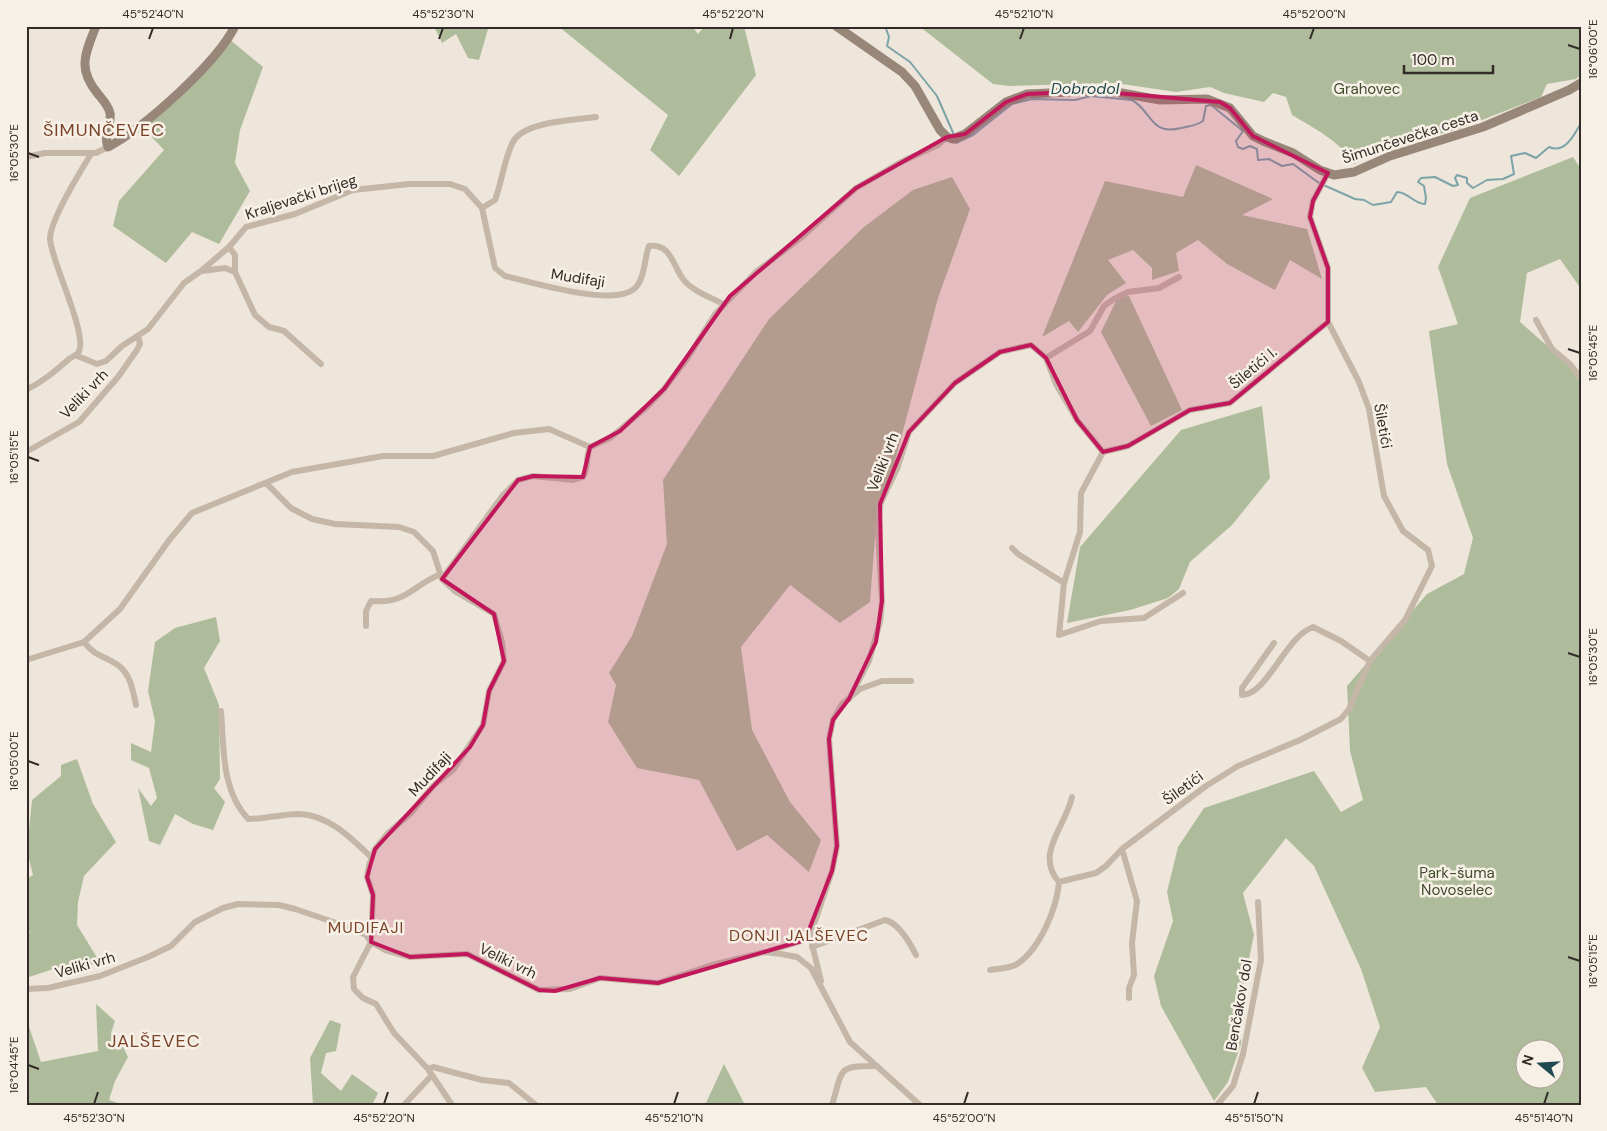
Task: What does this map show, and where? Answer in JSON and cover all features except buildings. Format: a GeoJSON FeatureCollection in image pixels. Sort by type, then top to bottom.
{"type":"FeatureCollection","features":[{"type":"Feature","properties":{"kind":"street"},"geometry":{"type":"LineString","coordinates":[[96,26],[85,58],[84,70],[88,82],[109,109],[110,124],[106,139],[108,147]]}},
{"type":"Feature","properties":{"kind":"street"},"geometry":{"type":"LineString","coordinates":[[26,157],[45,153],[91,154],[108,147],[135,130],[210,62],[229,39],[235,26]]}},
{"type":"Feature","properties":{"kind":"street"},"geometry":{"type":"LineString","coordinates":[[366,626],[366,611],[371,601],[390,602],[397,600],[428,579],[442,576],[503,495],[518,480],[533,476],[573,480],[583,477],[587,470],[586,455],[590,447],[610,438],[648,406],[670,382],[723,304],[756,272],[803,236],[856,188],[901,162],[938,145],[947,137],[940,130],[915,86],[902,72],[836,26]]}},
{"type":"Feature","properties":{"kind":"street","name":"Šimunčevečka cesta"},"geometry":{"type":"LineString","coordinates":[[947,137],[953,138],[965,134],[1006,102],[1027,94],[1093,91],[1116,92],[1160,100],[1207,99],[1230,108],[1258,139],[1293,153],[1326,177],[1354,172],[1390,156],[1483,127],[1581,83]]}},
{"type":"Feature","properties":{"kind":"street"},"geometry":{"type":"LineString","coordinates":[[482,208],[495,200],[514,140],[520,134],[543,125],[596,117]]}},
{"type":"Feature","properties":{"kind":"street"},"geometry":{"type":"LineString","coordinates":[[26,390],[47,380],[79,352],[81,345],[77,325],[54,259],[50,238],[58,216],[91,154]]}},
{"type":"Feature","properties":{"kind":"street","name":"Šiletići"},"geometry":{"type":"LineString","coordinates":[[1059,882],[1096,873],[1106,866],[1122,848],[1206,786],[1238,766],[1300,740],[1341,719],[1349,709],[1370,661],[1405,620],[1432,566],[1428,550],[1403,531],[1384,496],[1369,409],[1359,382],[1328,322],[1328,268],[1310,217],[1313,201],[1326,177]]}},
{"type":"Feature","properties":{"kind":"street","name":"Kraljevački brijeg"},"geometry":{"type":"LineString","coordinates":[[74,355],[97,364],[106,361],[122,346],[154,323],[167,302],[184,283],[202,271],[230,247],[246,227],[296,214],[353,190],[409,184],[450,184],[465,189],[482,208]]}},
{"type":"Feature","properties":{"kind":"street","name":"Mudifaji"},"geometry":{"type":"LineString","coordinates":[[482,208],[495,268],[504,276],[594,295],[620,296],[634,289],[642,273],[649,246],[654,245],[663,248],[671,257],[684,280],[723,304]]}},
{"type":"Feature","properties":{"kind":"street"},"geometry":{"type":"LineString","coordinates":[[230,247],[235,255],[235,272],[255,315],[269,327],[284,331],[321,364]]}},
{"type":"Feature","properties":{"kind":"street"},"geometry":{"type":"LineString","coordinates":[[202,271],[225,268],[235,272]]}},
{"type":"Feature","properties":{"kind":"street"},"geometry":{"type":"LineString","coordinates":[[1179,277],[1159,288],[1128,292],[1114,299],[1104,306],[1090,331],[1046,358],[1056,384],[1077,420],[1103,452],[1081,493],[1080,532],[1064,583],[1059,635],[1101,621],[1144,618],[1182,593]]}},
{"type":"Feature","properties":{"kind":"street"},"geometry":{"type":"LineString","coordinates":[[1536,320],[1552,348],[1570,364],[1581,378]]}},
{"type":"Feature","properties":{"kind":"street","name":"Šiletići I."},"geometry":{"type":"LineString","coordinates":[[1103,452],[1128,446],[1190,410],[1230,403],[1328,322]]}},
{"type":"Feature","properties":{"kind":"street","name":"Veliki vrh"},"geometry":{"type":"LineString","coordinates":[[26,452],[79,422],[118,377],[137,350],[140,344],[138,336]]}},
{"type":"Feature","properties":{"kind":"street","name":"Veliki vrh"},"geometry":{"type":"LineString","coordinates":[[848,699],[869,661],[880,622],[882,602],[878,532],[880,504],[897,469],[909,432],[955,383],[1000,352],[1031,345],[1046,358]]}},
{"type":"Feature","properties":{"kind":"street"},"geometry":{"type":"LineString","coordinates":[[26,660],[84,642],[120,609],[170,539],[192,513],[292,472],[382,456],[433,456],[514,433],[549,429],[590,447]]}},
{"type":"Feature","properties":{"kind":"street"},"geometry":{"type":"LineString","coordinates":[[266,483],[291,508],[312,519],[335,524],[399,527],[414,532],[433,551],[442,576]]}},
{"type":"Feature","properties":{"kind":"street"},"geometry":{"type":"LineString","coordinates":[[1012,548],[1018,554],[1064,583]]}},
{"type":"Feature","properties":{"kind":"street","name":"Mudifaji"},"geometry":{"type":"LineString","coordinates":[[442,576],[456,592],[494,614],[502,642],[504,661],[489,691],[483,725],[470,746],[453,770],[433,786],[411,813],[387,834],[372,858],[367,877],[374,902],[371,942],[352,977],[354,988],[363,998],[376,1004],[394,1033],[430,1072],[452,1105]]}},
{"type":"Feature","properties":{"kind":"street"},"geometry":{"type":"LineString","coordinates":[[1274,643],[1242,688],[1242,695],[1248,694],[1259,686],[1285,651],[1306,630],[1313,627],[1341,641],[1370,661]]}},
{"type":"Feature","properties":{"kind":"street"},"geometry":{"type":"LineString","coordinates":[[84,642],[91,652],[120,666],[133,688],[136,705]]}},
{"type":"Feature","properties":{"kind":"street","name":"Veliki vrh"},"geometry":{"type":"LineString","coordinates":[[824,992],[810,936],[832,871],[837,846],[829,739],[833,720],[842,704],[860,689],[882,681],[911,681]]}},
{"type":"Feature","properties":{"kind":"street"},"geometry":{"type":"LineString","coordinates":[[221,711],[225,770],[240,810],[248,819],[299,814],[321,819],[338,828],[372,858]]}},
{"type":"Feature","properties":{"kind":"street"},"geometry":{"type":"LineString","coordinates":[[990,970],[1016,965],[1035,945],[1054,910],[1059,882],[1049,868],[1050,854],[1072,797]]}},
{"type":"Feature","properties":{"kind":"street"},"geometry":{"type":"LineString","coordinates":[[1122,848],[1137,901],[1132,943],[1134,975],[1129,988],[1129,998]]}},
{"type":"Feature","properties":{"kind":"street","name":"Benčakov dol"},"geometry":{"type":"LineString","coordinates":[[1217,1105],[1233,1086],[1243,1054],[1260,960],[1258,902]]}},
{"type":"Feature","properties":{"kind":"street","name":"Veliki vrh"},"geometry":{"type":"LineString","coordinates":[[26,989],[48,988],[100,976],[148,957],[170,946],[195,922],[223,908],[238,904],[279,905],[295,909],[351,928],[366,935],[371,942],[385,950],[410,957],[467,954],[538,990],[555,991],[570,989],[600,978],[658,983],[712,965],[801,942],[810,936]]}},
{"type":"Feature","properties":{"kind":"street"},"geometry":{"type":"LineString","coordinates":[[812,947],[885,920],[890,921],[907,938],[916,956]]}},
{"type":"Feature","properties":{"kind":"street","name":"Veliki vrh"},"geometry":{"type":"LineString","coordinates":[[765,952],[790,955],[803,961],[811,968],[850,1042],[920,1105]]}},
{"type":"Feature","properties":{"kind":"street"},"geometry":{"type":"LineString","coordinates":[[832,1105],[842,1072],[849,1067],[877,1066]]}},
{"type":"Feature","properties":{"kind":"street"},"geometry":{"type":"LineString","coordinates":[[404,1105],[433,1067],[482,1080],[509,1083],[536,1105]]}},
{"type":"Feature","properties":{"kind":"highlighted area"},"geometry":{"type":"Polygon","coordinates":[[[1093,91],[1220,102],[1230,108],[1253,136],[1328,173],[1313,201],[1310,217],[1328,268],[1328,322],[1230,403],[1190,410],[1128,446],[1103,452],[1077,420],[1046,358],[1031,345],[1000,352],[955,383],[923,415],[909,432],[880,504],[882,601],[876,642],[849,699],[833,720],[829,739],[837,846],[832,871],[805,940],[658,983],[600,978],[555,991],[539,990],[467,954],[410,957],[371,942],[373,895],[367,877],[375,849],[470,747],[483,725],[489,691],[504,661],[494,614],[442,579],[518,480],[533,476],[583,477],[590,447],[620,431],[664,389],[730,296],[856,188],[947,137],[965,134],[1006,102],[1027,94],[1093,91]]]}},
{"type":"Feature","properties":{"kind":"green space"},"geometry":{"type":"Polygon","coordinates":[[[434,26],[489,26],[479,60],[468,58],[456,34],[442,43],[434,26]]]}},
{"type":"Feature","properties":{"kind":"green space"},"geometry":{"type":"Polygon","coordinates":[[[558,26],[692,26],[698,34],[705,26],[744,26],[756,75],[679,176],[650,150],[668,115],[558,26]]]}},
{"type":"Feature","properties":{"kind":"green space","name":"Grahovec"},"geometry":{"type":"Polygon","coordinates":[[[919,26],[1581,26],[1581,74],[1576,79],[1547,84],[1541,97],[1459,129],[1381,149],[1354,164],[1334,142],[1292,115],[1286,97],[1273,93],[1264,102],[1224,93],[1210,87],[1176,92],[1115,83],[1009,86],[993,84],[919,26]]]}},
{"type":"Feature","properties":{"kind":"green space"},"geometry":{"type":"Polygon","coordinates":[[[229,39],[263,67],[240,130],[235,163],[250,191],[219,244],[192,232],[166,263],[113,226],[119,201],[164,150],[144,129],[229,39]]]}},
{"type":"Feature","properties":{"kind":"green space","name":"Park-šuma Novoselec"},"geometry":{"type":"Polygon","coordinates":[[[1573,157],[1581,169],[1581,289],[1560,259],[1527,273],[1520,322],[1569,365],[1581,384],[1581,1105],[1438,1105],[1426,1087],[1375,1092],[1362,1068],[1380,1027],[1361,969],[1314,866],[1286,838],[1243,893],[1254,935],[1242,992],[1241,1044],[1228,1082],[1214,1101],[1161,1006],[1154,976],[1173,921],[1167,892],[1178,847],[1204,808],[1314,771],[1341,812],[1363,800],[1350,751],[1347,686],[1427,594],[1464,574],[1473,538],[1447,464],[1429,331],[1458,324],[1438,267],[1470,198],[1573,157]]]}},
{"type":"Feature","properties":{"kind":"green space"},"geometry":{"type":"Polygon","coordinates":[[[1196,165],[1273,199],[1242,215],[1307,229],[1322,279],[1290,260],[1275,290],[1227,264],[1198,240],[1176,253],[1179,271],[1152,280],[1152,268],[1133,250],[1108,260],[1126,283],[1107,295],[1078,332],[1069,321],[1042,337],[1105,181],[1183,197],[1196,165]]]}},
{"type":"Feature","properties":{"kind":"green space"},"geometry":{"type":"Polygon","coordinates":[[[952,177],[970,209],[938,298],[875,537],[870,602],[840,623],[790,585],[741,647],[752,730],[790,802],[821,840],[809,872],[767,835],[737,851],[699,780],[637,768],[608,722],[616,685],[609,673],[632,636],[667,544],[663,480],[769,319],[864,227],[913,190],[952,177]]]}},
{"type":"Feature","properties":{"kind":"green space"},"geometry":{"type":"Polygon","coordinates":[[[1129,296],[1182,410],[1151,426],[1101,332],[1118,297],[1129,296]]]}},
{"type":"Feature","properties":{"kind":"green space"},"geometry":{"type":"Polygon","coordinates":[[[1262,406],[1270,478],[1232,525],[1190,562],[1179,589],[1168,598],[1130,610],[1067,623],[1080,547],[1181,430],[1262,406]]]}},
{"type":"Feature","properties":{"kind":"green space"},"geometry":{"type":"Polygon","coordinates":[[[216,617],[220,641],[204,668],[219,705],[220,779],[214,788],[225,802],[213,830],[193,824],[175,814],[160,845],[149,841],[138,788],[151,806],[157,798],[149,768],[131,760],[131,743],[151,752],[155,721],[148,691],[155,642],[175,628],[216,617]]]}},
{"type":"Feature","properties":{"kind":"green space"},"geometry":{"type":"Polygon","coordinates":[[[77,759],[93,804],[116,842],[84,876],[78,902],[77,925],[101,964],[63,966],[26,978],[26,937],[30,932],[26,929],[26,879],[33,875],[27,851],[32,800],[61,776],[61,765],[77,759]]]}},
{"type":"Feature","properties":{"kind":"green space"},"geometry":{"type":"Polygon","coordinates":[[[96,1004],[115,1021],[111,1033],[120,1040],[128,1057],[115,1081],[109,1100],[133,1105],[26,1105],[26,1018],[41,1062],[98,1051],[96,1004]]]}},
{"type":"Feature","properties":{"kind":"green space"},"geometry":{"type":"Polygon","coordinates":[[[330,1020],[341,1024],[336,1051],[326,1053],[321,1073],[341,1091],[352,1074],[378,1093],[372,1105],[313,1105],[310,1058],[330,1020]]]}},
{"type":"Feature","properties":{"kind":"green space"},"geometry":{"type":"Polygon","coordinates":[[[724,1064],[745,1105],[705,1105],[724,1064]]]}},
{"type":"Feature","properties":{"kind":"waterway","name":"Dobrodol"},"geometry":{"type":"LineString","coordinates":[[885,26],[889,37],[887,46],[910,62],[937,96],[954,135]]}},
{"type":"Feature","properties":{"kind":"waterway","name":"Dobrodol"},"geometry":{"type":"LineString","coordinates":[[956,143],[973,135],[1012,104],[1032,99],[1075,100],[1091,96],[1132,100],[1144,110],[1157,126],[1171,130],[1200,123],[1203,121],[1206,106],[1211,105],[1243,131],[1236,141],[1238,147],[1243,149],[1250,146],[1257,149],[1258,160],[1269,159],[1282,166],[1293,164],[1319,183],[1373,205],[1391,202],[1397,192],[1425,204],[1424,186],[1418,182],[1421,178],[1435,177],[1453,186],[1458,185],[1455,178],[1457,175],[1467,178],[1467,183],[1473,188],[1487,180],[1503,179],[1514,174],[1511,156],[1525,153],[1536,158],[1549,147],[1560,148],[1568,142],[1581,123]]}},
{"type":"Feature","properties":{"kind":"district","name":"ŠIMUNČEVEC"},"geometry":{"type":"Point","coordinates":[104,130]}},
{"type":"Feature","properties":{"kind":"district","name":"MUDIFAJI"},"geometry":{"type":"Point","coordinates":[366,927]}},
{"type":"Feature","properties":{"kind":"district","name":"DONJI JALŠEVEC"},"geometry":{"type":"Point","coordinates":[799,935]}},
{"type":"Feature","properties":{"kind":"district","name":"JALŠEVEC"},"geometry":{"type":"Point","coordinates":[154,1041]}}]}
